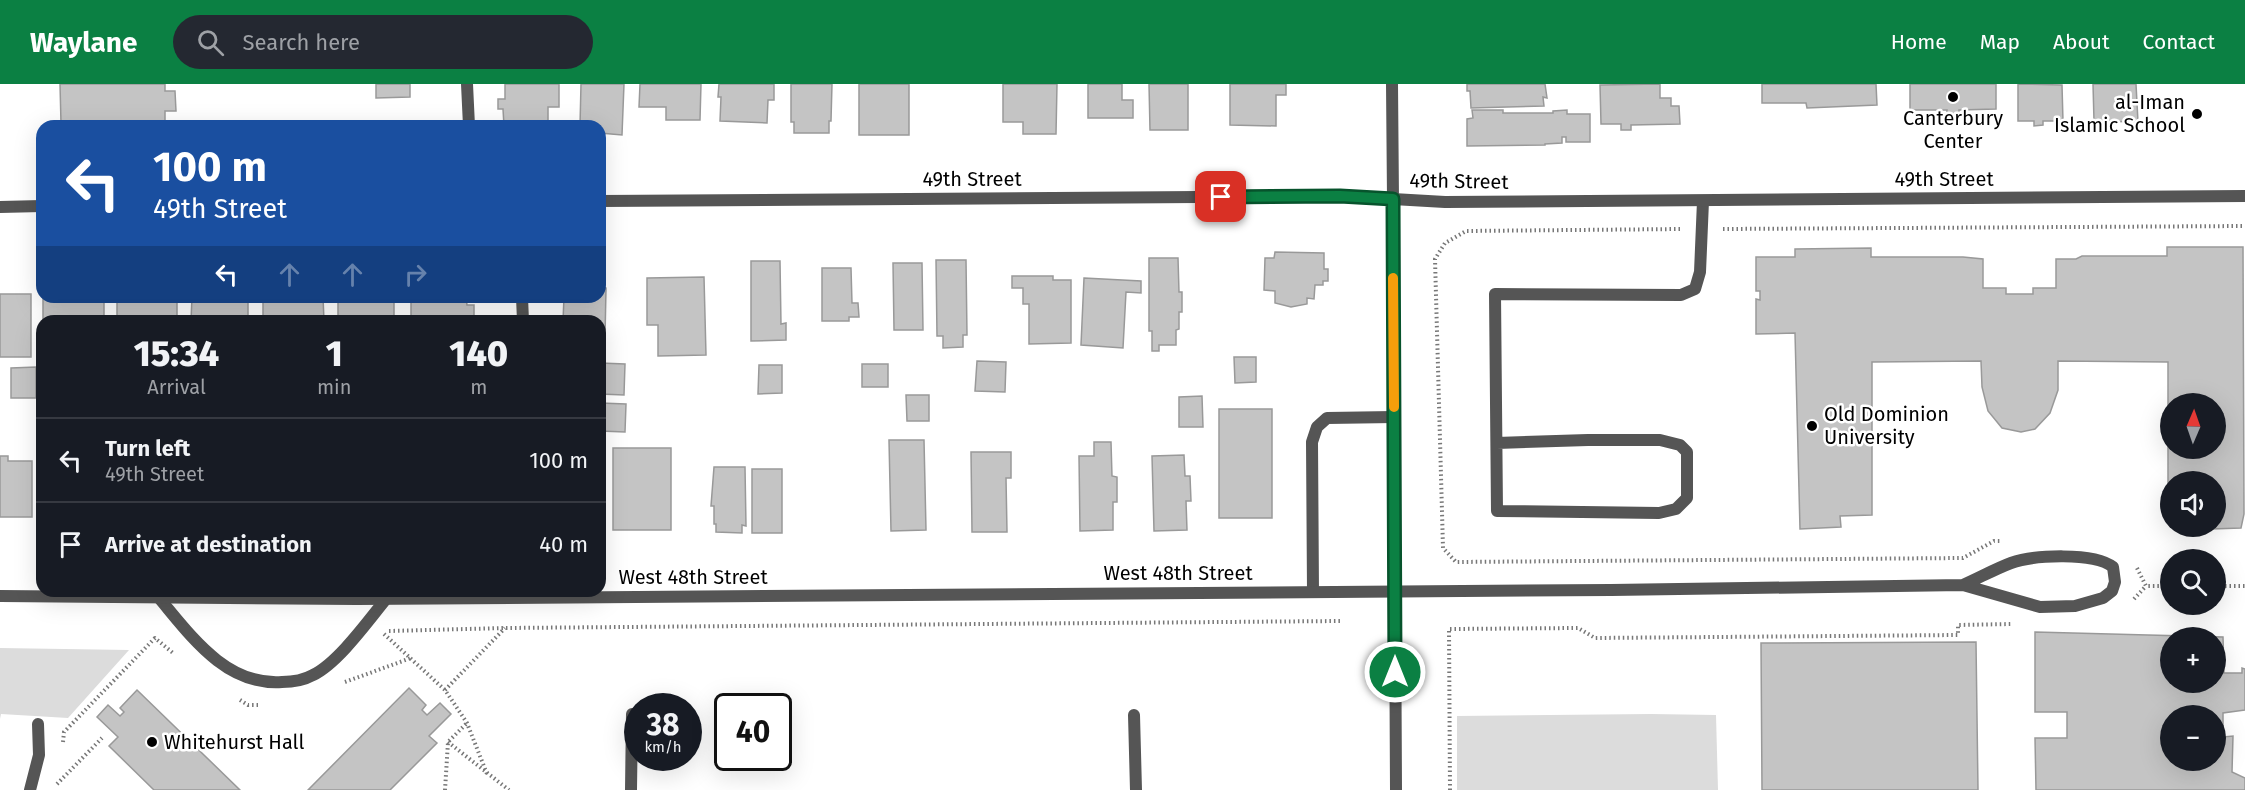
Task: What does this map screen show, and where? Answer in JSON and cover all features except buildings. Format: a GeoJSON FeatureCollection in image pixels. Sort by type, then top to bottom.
{"type":"FeatureCollection","features":[{"type":"Feature","properties":{"kind":"street"},"geometry":{"type":"LineString","coordinates":[[467,84],[469,120]]}},
{"type":"Feature","properties":{"kind":"street"},"geometry":{"type":"LineString","coordinates":[[1392,84],[1396,790]]}},
{"type":"Feature","properties":{"kind":"street","name":"49th Street"},"geometry":{"type":"LineString","coordinates":[[606,201],[1328,196],[1445,202],[2245,196]]}},
{"type":"Feature","properties":{"kind":"street"},"geometry":{"type":"LineString","coordinates":[[1497,443],[1588,440],[1670,442],[1680,445],[1687,452],[1687,498],[1676,509],[1659,513],[1497,511],[1495,294],[1681,295],[1695,289],[1700,272],[1703,201]]}},
{"type":"Feature","properties":{"kind":"street"},"geometry":{"type":"LineString","coordinates":[[0,207],[36,206]]}},
{"type":"Feature","properties":{"kind":"street"},"geometry":{"type":"LineString","coordinates":[[1313,592],[1312,442],[1317,427],[1327,418],[1394,417]]}},
{"type":"Feature","properties":{"kind":"street"},"geometry":{"type":"LineString","coordinates":[[2056,556],[2086,557],[2107,562],[2113,567],[2115,582],[2112,591],[2103,598],[2074,606],[2040,607],[1964,585],[2010,563],[2056,556]]}},
{"type":"Feature","properties":{"kind":"street","name":"West 48th Street"},"geometry":{"type":"LineString","coordinates":[[606,594],[1313,592],[1964,585]]}},
{"type":"Feature","properties":{"kind":"street","name":"West 48th Street"},"geometry":{"type":"LineString","coordinates":[[0,596],[36,596]]}},
{"type":"Feature","properties":{"kind":"street","name":"West 48th Street"},"geometry":{"type":"LineString","coordinates":[[80,597],[386,599],[440,597]]}},
{"type":"Feature","properties":{"kind":"street"},"geometry":{"type":"LineString","coordinates":[[159,598],[195,641],[213,658],[235,673],[253,680],[273,683],[295,681],[315,675],[344,650],[386,599]]}},
{"type":"Feature","properties":{"kind":"street"},"geometry":{"type":"LineString","coordinates":[[1134,715],[1136,790]]}},
{"type":"Feature","properties":{"kind":"street"},"geometry":{"type":"LineString","coordinates":[[30,790],[39,755],[38,724]]}},
{"type":"Feature","properties":{"kind":"street"},"geometry":{"type":"LineString","coordinates":[[631,771],[631,790]]}},
{"type":"Feature","properties":{"kind":"path"},"geometry":{"type":"LineString","coordinates":[[2003,540],[1994,541],[1963,558],[1456,561],[1443,548],[1436,260],[1445,243],[1466,231],[2245,226]]}},
{"type":"Feature","properties":{"kind":"path"},"geometry":{"type":"LineString","coordinates":[[2133,558],[2146,586]]}},
{"type":"Feature","properties":{"kind":"path"},"geometry":{"type":"LineString","coordinates":[[2128,605],[2146,586],[2160,586]]}},
{"type":"Feature","properties":{"kind":"path"},"geometry":{"type":"LineString","coordinates":[[2226,586],[2245,586]]}},
{"type":"Feature","properties":{"kind":"path"},"geometry":{"type":"LineString","coordinates":[[487,774],[466,723],[445,690],[381,631],[1341,621]]}},
{"type":"Feature","properties":{"kind":"path"},"geometry":{"type":"LineString","coordinates":[[1450,790],[1449,629],[1578,628],[1595,638],[1958,635],[1958,625],[2015,624]]}},
{"type":"Feature","properties":{"kind":"path"},"geometry":{"type":"LineString","coordinates":[[445,690],[505,628]]}},
{"type":"Feature","properties":{"kind":"path"},"geometry":{"type":"LineString","coordinates":[[63,743],[64,732],[155,638],[180,658]]}},
{"type":"Feature","properties":{"kind":"path"},"geometry":{"type":"LineString","coordinates":[[340,683],[411,658]]}},
{"type":"Feature","properties":{"kind":"path"},"geometry":{"type":"LineString","coordinates":[[231,694],[248,705],[266,705]]}},
{"type":"Feature","properties":{"kind":"path"},"geometry":{"type":"LineString","coordinates":[[445,790],[448,742],[466,723]]}},
{"type":"Feature","properties":{"kind":"path"},"geometry":{"type":"LineString","coordinates":[[57,784],[102,738]]}},
{"type":"Feature","properties":{"kind":"path"},"geometry":{"type":"LineString","coordinates":[[448,742],[509,790]]}},
{"type":"Feature","properties":{"kind":"path"},"geometry":{"type":"LineString","coordinates":[[56,790],[59,775]]}},
{"type":"Feature","properties":{"kind":"shaded area"},"geometry":{"type":"Polygon","coordinates":[[[0,648],[129,650],[68,718],[1,714],[0,719],[0,648]]]}},
{"type":"Feature","properties":{"kind":"shaded area"},"geometry":{"type":"Polygon","coordinates":[[[1716,715],[1718,790],[1457,790],[1457,716],[1716,715]]]}},
{"type":"Feature","properties":{"kind":"slow traffic"},"geometry":{"type":"LineString","coordinates":[[1393,278],[1394,407]]}},
{"type":"Feature","properties":{"kind":"place","name":"Canterbury Center"},"geometry":{"type":"Point","coordinates":[1953,97]}},
{"type":"Feature","properties":{"kind":"place","name":"al-Iman Islamic School"},"geometry":{"type":"Point","coordinates":[2197,114]}},
{"type":"Feature","properties":{"kind":"place","name":"Old Dominion University"},"geometry":{"type":"Point","coordinates":[1812,426]}},
{"type":"Feature","properties":{"kind":"place","name":"Whitehurst Hall"},"geometry":{"type":"Point","coordinates":[152,742]}},
{"type":"Feature","properties":{"kind":"route"},"geometry":{"type":"LineString","coordinates":[[1221,197],[1340,196],[1393,199],[1395,672]]}}]}
